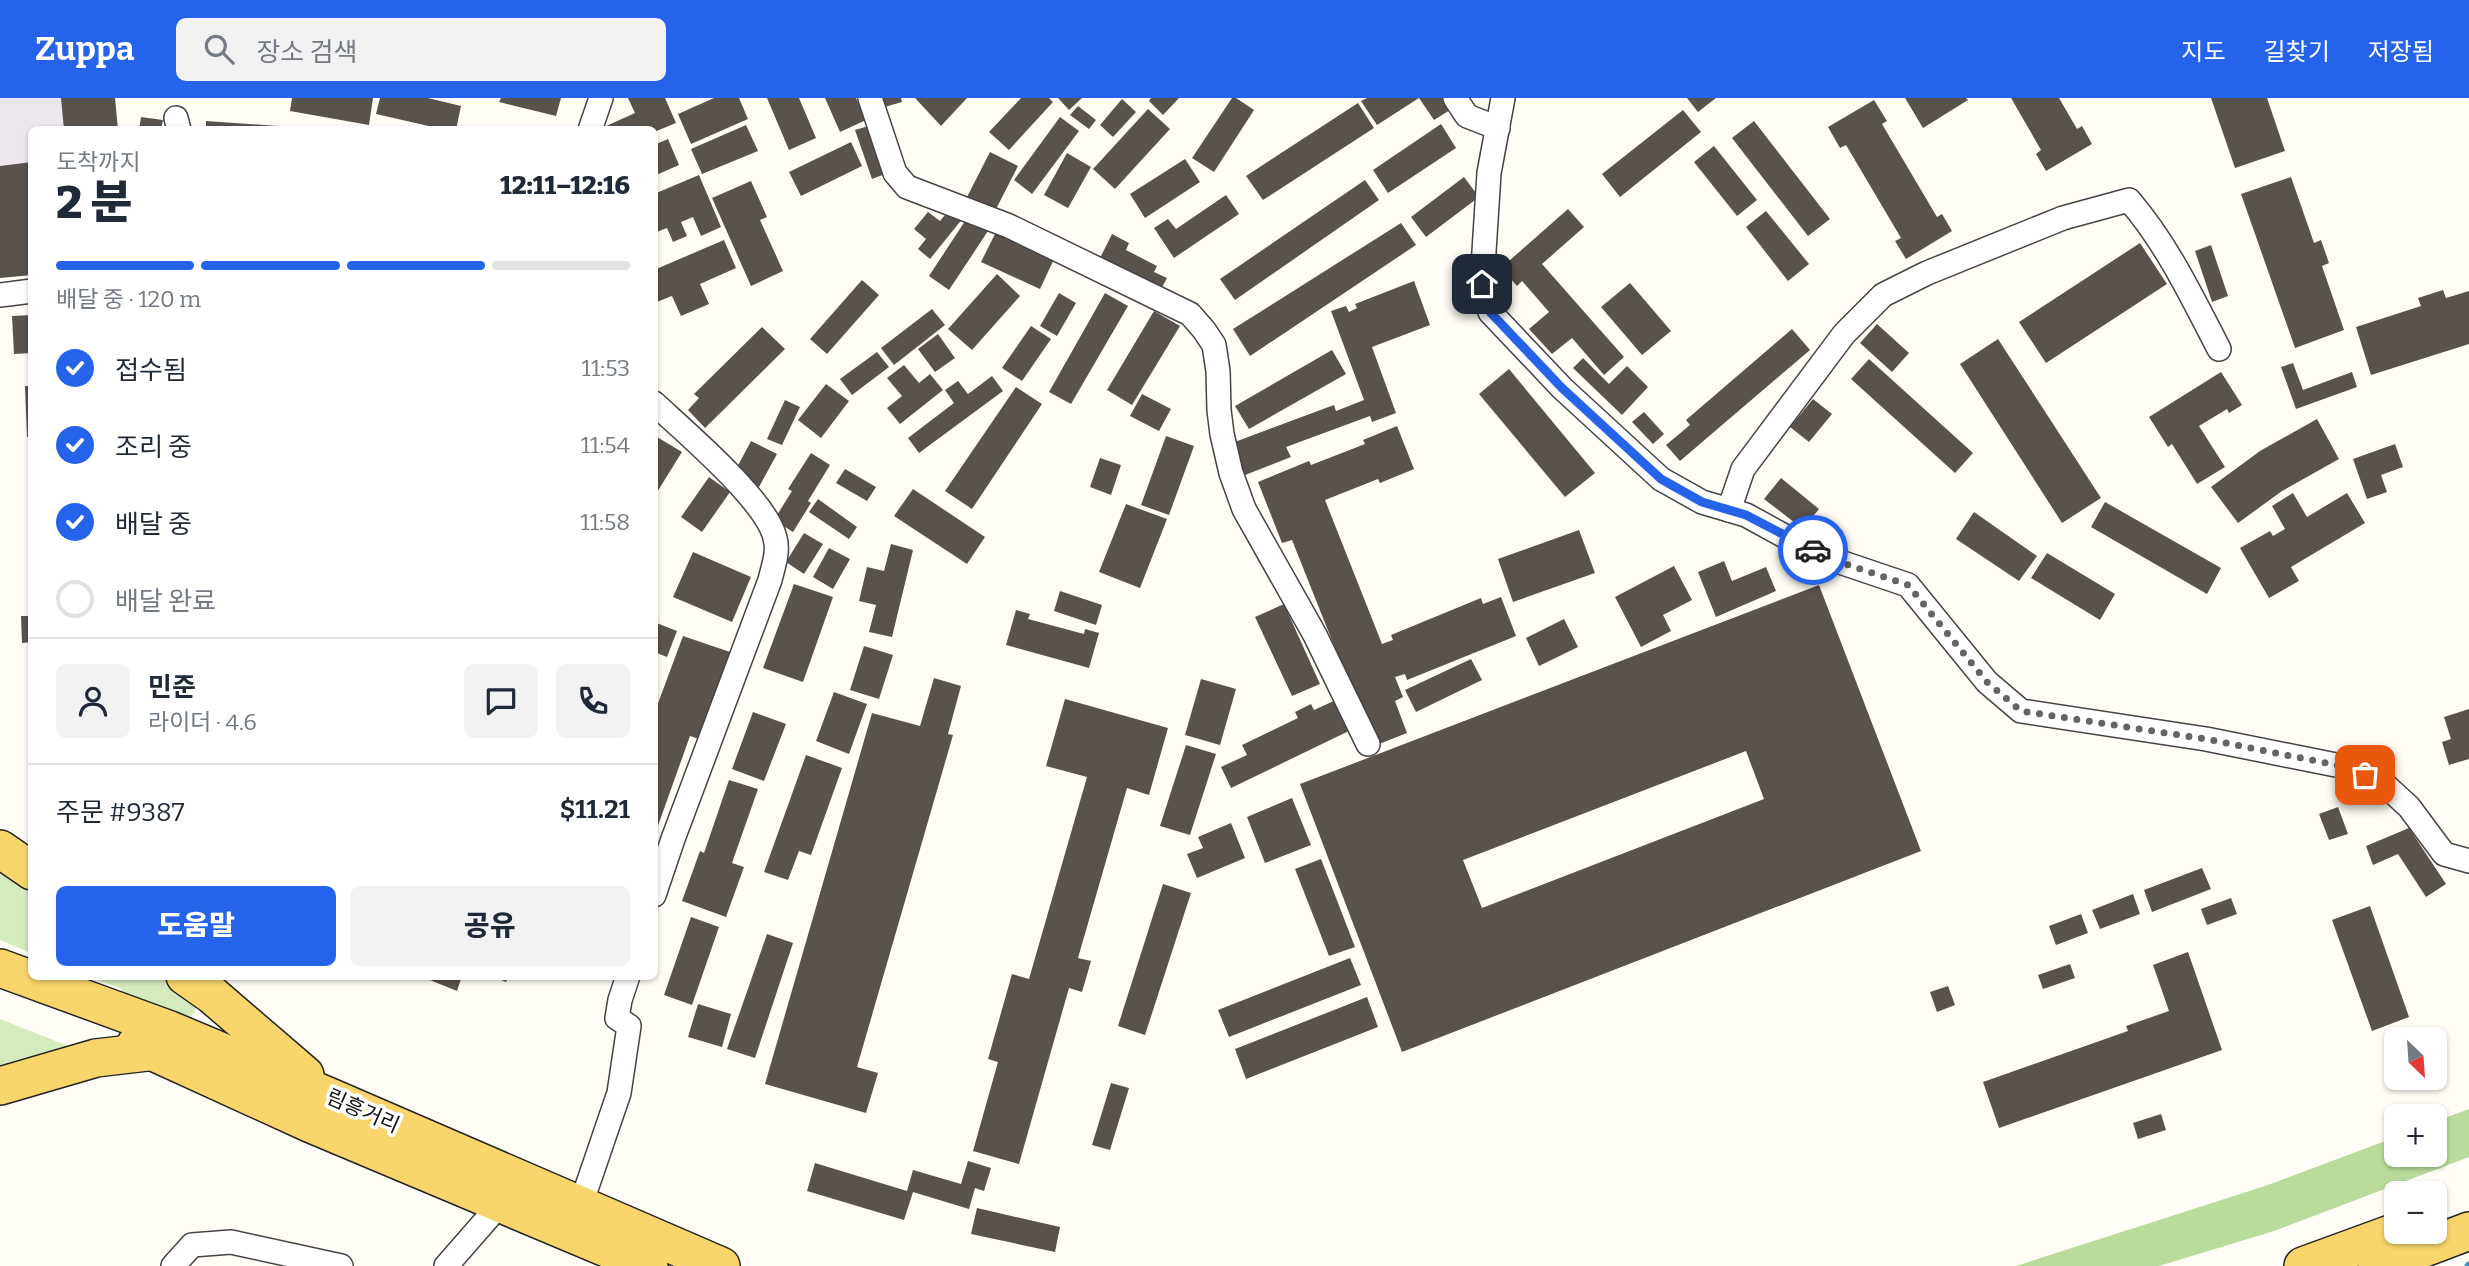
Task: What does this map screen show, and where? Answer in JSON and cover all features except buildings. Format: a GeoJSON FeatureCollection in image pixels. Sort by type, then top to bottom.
{"type":"FeatureCollection","features":[{"type":"Feature","properties":{"kind":"main road"},"geometry":{"type":"LineString","coordinates":[[0,849],[28,868]]}},
{"type":"Feature","properties":{"kind":"main road","name":"림흥거리"},"geometry":{"type":"LineString","coordinates":[[0,968],[28,978]]}},
{"type":"Feature","properties":{"kind":"main road","name":"림흥거리"},"geometry":{"type":"LineString","coordinates":[[33,980],[170,1030],[721,1266]]}},
{"type":"Feature","properties":{"kind":"main road"},"geometry":{"type":"LineString","coordinates":[[207,983],[330,1097]]}},
{"type":"Feature","properties":{"kind":"main road","name":"림흥거리"},"geometry":{"type":"LineString","coordinates":[[0,994],[156,1051],[309,1123],[649,1266]]}},
{"type":"Feature","properties":{"kind":"main road"},"geometry":{"type":"LineString","coordinates":[[0,1086],[96,1058],[156,1051]]}},
{"type":"Feature","properties":{"kind":"main road"},"geometry":{"type":"LineString","coordinates":[[2447,1213],[2469,1205]]}},
{"type":"Feature","properties":{"kind":"main road"},"geometry":{"type":"LineString","coordinates":[[2377,1266],[2469,1231]]}},
{"type":"Feature","properties":{"kind":"main road"},"geometry":{"type":"LineString","coordinates":[[2303,1266],[2384,1236]]}},
{"type":"Feature","properties":{"kind":"street"},"geometry":{"type":"LineString","coordinates":[[591,126],[601,98]]}},
{"type":"Feature","properties":{"kind":"street"},"geometry":{"type":"LineString","coordinates":[[870,98],[895,173],[907,187],[1009,226],[1190,314],[1204,330],[1214,345],[1222,434],[1231,473],[1244,509],[1315,635],[1368,744]]}},
{"type":"Feature","properties":{"kind":"street"},"geometry":{"type":"LineString","coordinates":[[1455,98],[1467,116],[1498,128]]}},
{"type":"Feature","properties":{"kind":"street"},"geometry":{"type":"LineString","coordinates":[[1503,98],[1489,173],[1482,284],[1490,312],[1562,388],[1661,479],[1702,502],[1746,515],[1837,561],[1908,585],[1987,682],[2021,711],[2206,739],[2346,767],[2384,783],[2409,807],[2444,854],[2469,861]]}},
{"type":"Feature","properties":{"kind":"street"},"geometry":{"type":"LineString","coordinates":[[1729,510],[1743,469],[1844,334],[1883,295],[1927,273],[2063,218],[2129,200],[2150,224],[2169,254],[2220,349]]}},
{"type":"Feature","properties":{"kind":"street"},"geometry":{"type":"LineString","coordinates":[[0,295],[28,292]]}},
{"type":"Feature","properties":{"kind":"street"},"geometry":{"type":"LineString","coordinates":[[658,407],[753,499],[768,521],[775,538],[776,552],[770,580],[658,883]]}},
{"type":"Feature","properties":{"kind":"street"},"geometry":{"type":"LineString","coordinates":[[580,1207],[619,1093],[629,1026],[617,1018],[627,980]]}},
{"type":"Feature","properties":{"kind":"street"},"geometry":{"type":"LineString","coordinates":[[446,1266],[501,1203]]}},
{"type":"Feature","properties":{"kind":"street"},"geometry":{"type":"LineString","coordinates":[[173,1266],[192,1245],[231,1242],[341,1266]]}},
{"type":"Feature","properties":{"kind":"shaded area"},"geometry":{"type":"Polygon","coordinates":[[[0,98],[115,98],[118,126],[28,126],[28,275],[0,278],[0,98]]]}},
{"type":"Feature","properties":{"kind":"green space"},"geometry":{"type":"Polygon","coordinates":[[[0,865],[28,884],[28,952],[0,940],[0,865]]]}},
{"type":"Feature","properties":{"kind":"green space"},"geometry":{"type":"Polygon","coordinates":[[[98,980],[173,980],[192,994],[197,1007],[185,1019],[121,994],[122,989],[98,980]]]}},
{"type":"Feature","properties":{"kind":"green space"},"geometry":{"type":"Polygon","coordinates":[[[0,1019],[76,1049],[0,1071],[0,1019]]]}},
{"type":"Feature","properties":{"kind":"green space"},"geometry":{"type":"Polygon","coordinates":[[[2469,1109],[2469,1157],[2447,1165],[2447,1117],[2469,1109]]]}},
{"type":"Feature","properties":{"kind":"green space"},"geometry":{"type":"Polygon","coordinates":[[[2384,1141],[2384,1167],[2443,1167],[2406,1181],[2384,1181],[2384,1189],[2274,1231],[2159,1266],[2016,1266],[2265,1186],[2384,1141]]]}},
{"type":"Feature","properties":{"kind":"way so far"},"geometry":{"type":"LineString","coordinates":[[1813,550],[1908,585],[1987,682],[2021,711],[2206,739],[2346,767],[2365,775]]}},
{"type":"Feature","properties":{"kind":"route"},"geometry":{"type":"LineString","coordinates":[[1482,284],[1490,312],[1562,388],[1661,479],[1702,502],[1746,515],[1813,550]]}}]}
